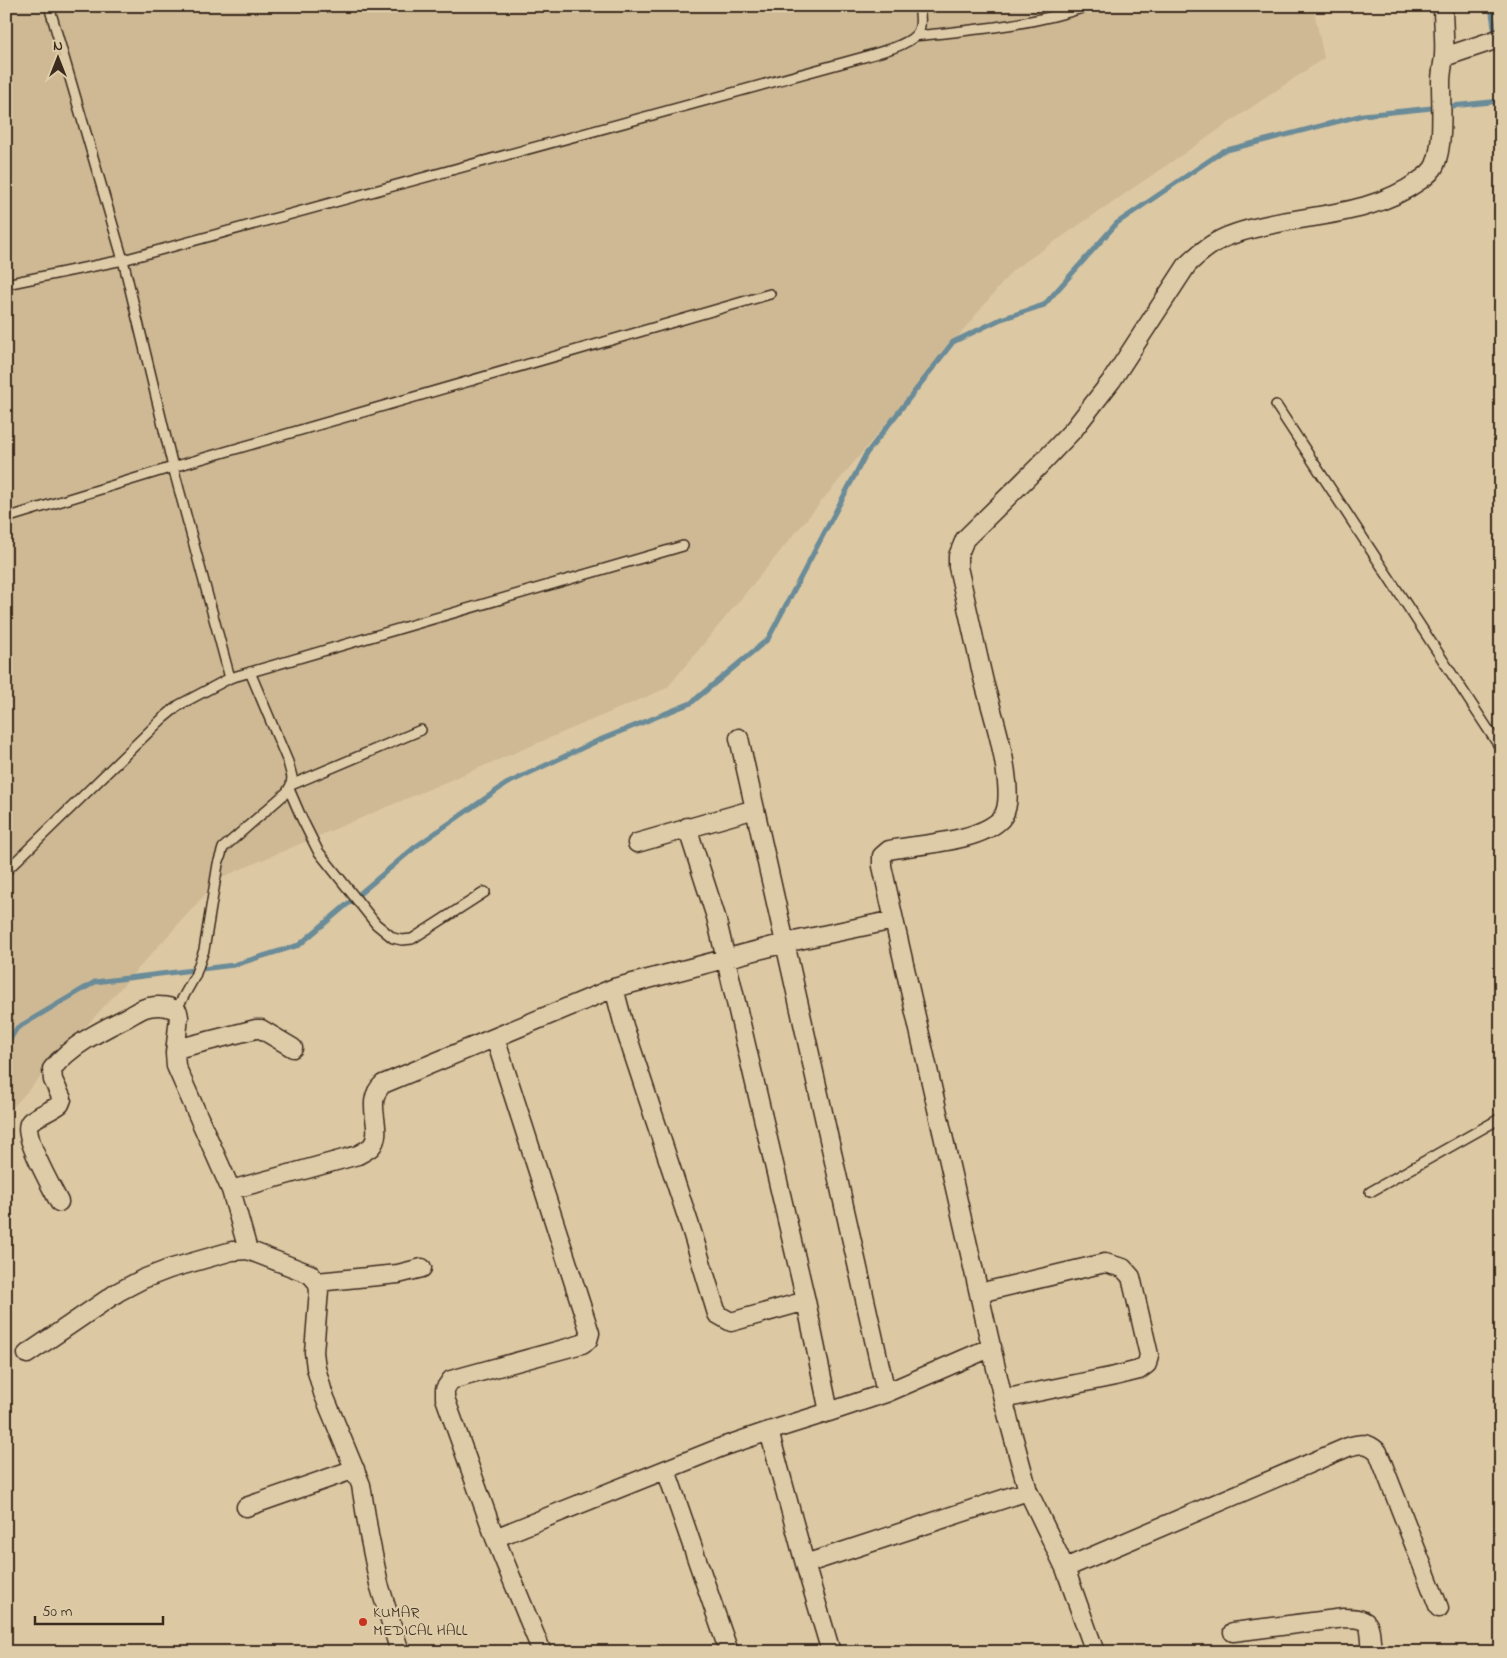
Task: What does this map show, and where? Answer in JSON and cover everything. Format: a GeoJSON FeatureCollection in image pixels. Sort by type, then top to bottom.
{"type":"FeatureCollection","features":[{"type":"Feature","properties":{"kind":"street"},"geometry":{"type":"LineString","coordinates":[[1095,1652],[1066,1568],[1028,1491],[1003,1399],[894,920],[882,866],[882,856],[889,850],[978,834],[992,827],[1002,817],[1008,802],[1008,784],[1003,757],[958,567],[958,556],[965,539],[1074,429],[1112,380],[1187,265],[1199,253],[1217,241],[1234,234],[1372,205],[1394,196],[1429,174],[1435,166],[1439,146],[1441,79],[1444,57],[1443,6]]}},
{"type":"Feature","properties":{"kind":"street"},"geometry":{"type":"LineString","coordinates":[[1444,57],[1501,38]]}},
{"type":"Feature","properties":{"kind":"street"},"geometry":{"type":"LineString","coordinates":[[739,738],[886,1393]]}},
{"type":"Feature","properties":{"kind":"street"},"geometry":{"type":"LineString","coordinates":[[637,843],[687,827],[755,809]]}},
{"type":"Feature","properties":{"kind":"street"},"geometry":{"type":"LineString","coordinates":[[687,827],[716,917],[806,1301],[829,1412]]}},
{"type":"Feature","properties":{"kind":"street"},"geometry":{"type":"LineString","coordinates":[[231,1190],[358,1155],[370,1148],[374,1143],[373,1100],[376,1090],[384,1084],[614,988],[785,943],[894,920]]}},
{"type":"Feature","properties":{"kind":"street"},"geometry":{"type":"LineString","coordinates":[[614,988],[717,1314],[731,1322],[806,1301]]}},
{"type":"Feature","properties":{"kind":"street"},"geometry":{"type":"LineString","coordinates":[[59,1202],[30,1142],[27,1128],[29,1123],[60,1104],[62,1099],[53,1080],[52,1069],[69,1052],[96,1034],[140,1010],[148,1007],[166,1007],[176,1010],[179,1016],[176,1063],[180,1077],[231,1190],[248,1250]]}},
{"type":"Feature","properties":{"kind":"street"},"geometry":{"type":"LineString","coordinates":[[176,1049],[256,1029],[262,1029],[293,1048]]}},
{"type":"Feature","properties":{"kind":"street"},"geometry":{"type":"LineString","coordinates":[[495,1038],[590,1333],[588,1340],[582,1344],[451,1380],[445,1388],[445,1398],[495,1538],[542,1652]]}},
{"type":"Feature","properties":{"kind":"street"},"geometry":{"type":"LineString","coordinates":[[27,1354],[118,1292],[143,1279],[169,1269],[223,1254],[248,1250],[310,1274],[317,1282],[319,1290],[314,1352],[316,1368],[323,1393],[361,1485],[379,1584],[400,1652]]}},
{"type":"Feature","properties":{"kind":"street"},"geometry":{"type":"LineString","coordinates":[[979,1293],[1105,1263],[1114,1265],[1123,1268],[1131,1277],[1147,1343],[1149,1355],[1147,1364],[1138,1370],[1003,1399]]}},
{"type":"Feature","properties":{"kind":"street"},"geometry":{"type":"LineString","coordinates":[[317,1282],[398,1274],[422,1268]]}},
{"type":"Feature","properties":{"kind":"street"},"geometry":{"type":"LineString","coordinates":[[495,1538],[722,1447],[886,1393],[992,1347]]}},
{"type":"Feature","properties":{"kind":"street"},"geometry":{"type":"LineString","coordinates":[[770,1431],[805,1564],[831,1652]]}},
{"type":"Feature","properties":{"kind":"street"},"geometry":{"type":"LineString","coordinates":[[1066,1568],[1363,1442],[1372,1446],[1378,1452],[1439,1608]]}},
{"type":"Feature","properties":{"kind":"street"},"geometry":{"type":"LineString","coordinates":[[246,1507],[355,1469]]}},
{"type":"Feature","properties":{"kind":"street"},"geometry":{"type":"LineString","coordinates":[[666,1470],[729,1652]]}},
{"type":"Feature","properties":{"kind":"street"},"geometry":{"type":"LineString","coordinates":[[805,1564],[1028,1491]]}},
{"type":"Feature","properties":{"kind":"street"},"geometry":{"type":"LineString","coordinates":[[1233,1632],[1344,1618],[1359,1618],[1366,1621],[1369,1626],[1372,1652]]}},
{"type":"Feature","properties":{"kind":"lane"},"geometry":{"type":"LineString","coordinates":[[49,6],[123,260],[173,467],[230,678]]}},
{"type":"Feature","properties":{"kind":"lane"},"geometry":{"type":"LineString","coordinates":[[6,284],[123,260],[864,57],[908,42],[915,36],[919,30],[919,6]]}},
{"type":"Feature","properties":{"kind":"lane"},"geometry":{"type":"LineString","coordinates":[[915,36],[986,29],[1088,6]]}},
{"type":"Feature","properties":{"kind":"lane"},"geometry":{"type":"LineString","coordinates":[[6,518],[173,467],[770,294]]}},
{"type":"Feature","properties":{"kind":"lane"},"geometry":{"type":"LineString","coordinates":[[1276,405],[1501,749]]}},
{"type":"Feature","properties":{"kind":"lane"},"geometry":{"type":"LineString","coordinates":[[6,871],[162,719],[179,705],[230,678],[683,546]]}},
{"type":"Feature","properties":{"kind":"lane"},"geometry":{"type":"LineString","coordinates":[[176,1010],[195,976],[201,958],[207,935],[218,864],[223,848],[282,797],[290,787],[292,777],[288,762],[250,672]]}},
{"type":"Feature","properties":{"kind":"lane"},"geometry":{"type":"LineString","coordinates":[[290,787],[421,730]]}},
{"type":"Feature","properties":{"kind":"lane"},"geometry":{"type":"LineString","coordinates":[[290,787],[302,819],[318,850],[376,924],[393,938],[402,940],[412,939],[485,892]]}},
{"type":"Feature","properties":{"kind":"lane"},"geometry":{"type":"LineString","coordinates":[[1370,1192],[1501,1118]]}},
{"type":"Feature","properties":{"kind":"shaded area"},"geometry":{"type":"Polygon","coordinates":[[[6,6],[1313,6],[1324,58],[1013,270],[667,688],[220,878],[6,1115],[6,6]]]}},
{"type":"Feature","properties":{"kind":"waterway"},"geometry":{"type":"LineString","coordinates":[[1491,6],[1495,35]]}},
{"type":"Feature","properties":{"kind":"waterway"},"geometry":{"type":"LineString","coordinates":[[1497,44],[1501,68]]}},
{"type":"Feature","properties":{"kind":"waterway"},"geometry":{"type":"LineString","coordinates":[[6,1046],[17,1028],[95,982],[234,965],[299,945],[415,847],[506,784],[597,741],[691,703],[768,639],[866,454],[953,342],[1001,319],[1044,305],[1117,223],[1223,151],[1363,115],[1501,101]]}},
{"type":"Feature","properties":{"kind":"place","name":"KUMAR MEDICAL HALL"},"geometry":{"type":"Point","coordinates":[363,1622]}}]}
